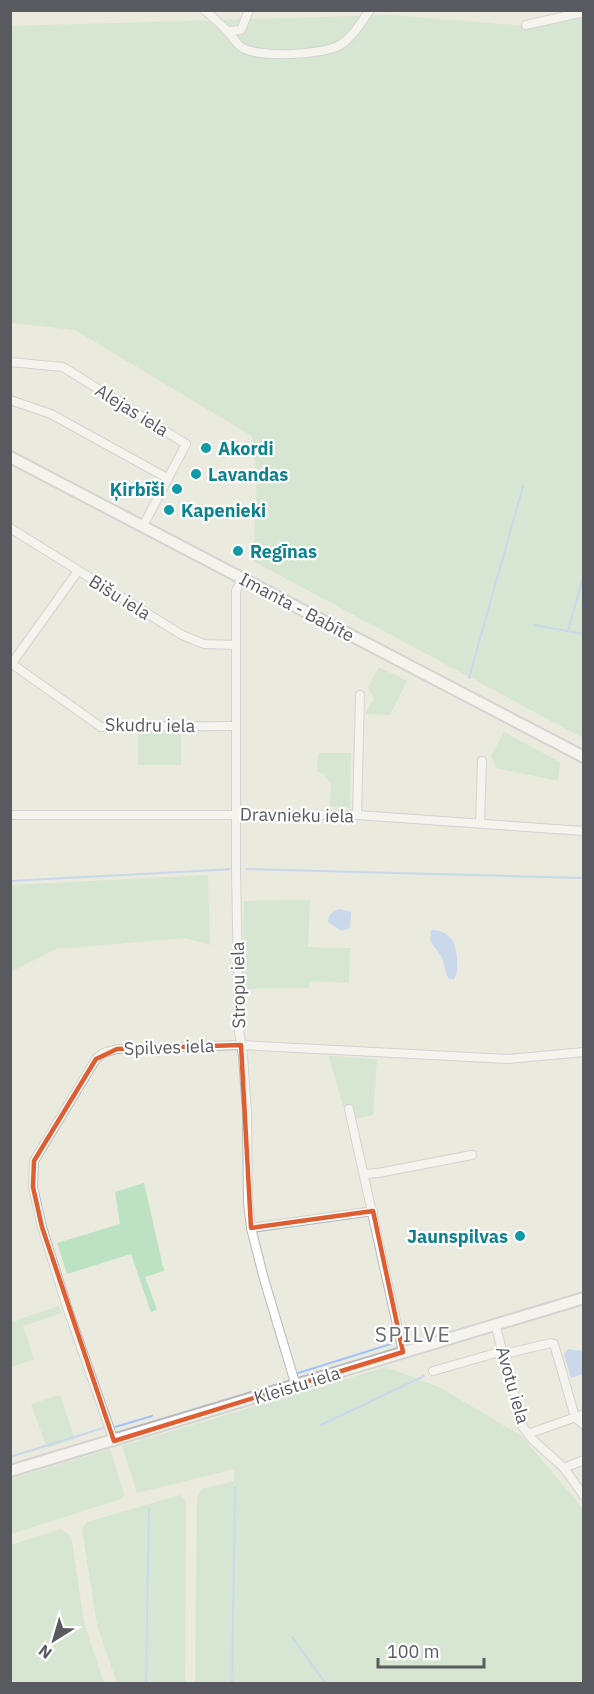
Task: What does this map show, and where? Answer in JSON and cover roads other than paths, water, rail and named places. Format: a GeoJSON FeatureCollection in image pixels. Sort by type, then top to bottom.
{"type":"FeatureCollection","features":[{"type":"Feature","properties":{"kind":"main road","name":"Imanta - Babīte"},"geometry":{"type":"LineString","coordinates":[[10,457],[584,758]]}},
{"type":"Feature","properties":{"kind":"main road","name":"Kleistu iela"},"geometry":{"type":"LineString","coordinates":[[10,1471],[584,1298]]}},
{"type":"Feature","properties":{"kind":"street"},"geometry":{"type":"LineString","coordinates":[[227,31],[241,30],[249,10]]}},
{"type":"Feature","properties":{"kind":"street"},"geometry":{"type":"LineString","coordinates":[[209,12],[240,47],[269,54],[292,55],[330,50],[346,40],[370,10]]}},
{"type":"Feature","properties":{"kind":"street"},"geometry":{"type":"LineString","coordinates":[[526,25],[584,12]]}},
{"type":"Feature","properties":{"kind":"street","name":"Alejas iela"},"geometry":{"type":"LineString","coordinates":[[10,362],[63,367],[186,444],[167,478]]}},
{"type":"Feature","properties":{"kind":"street"},"geometry":{"type":"LineString","coordinates":[[10,400],[51,414],[167,478],[143,525]]}},
{"type":"Feature","properties":{"kind":"street","name":"Bišu iela"},"geometry":{"type":"LineString","coordinates":[[10,528],[182,635],[204,644],[236,645]]}},
{"type":"Feature","properties":{"kind":"street"},"geometry":{"type":"LineString","coordinates":[[11,665],[78,571]]}},
{"type":"Feature","properties":{"kind":"street","name":"Stropu iela"},"geometry":{"type":"LineString","coordinates":[[242,578],[236,591],[236,869],[241,1045],[247,1112],[248,1203],[251,1228],[264,1280],[296,1386]]}},
{"type":"Feature","properties":{"kind":"street","name":"Skudru iela"},"geometry":{"type":"LineString","coordinates":[[11,665],[101,727],[236,726]]}},
{"type":"Feature","properties":{"kind":"street"},"geometry":{"type":"LineString","coordinates":[[357,815],[360,695]]}},
{"type":"Feature","properties":{"kind":"street"},"geometry":{"type":"LineString","coordinates":[[480,823],[482,761]]}},
{"type":"Feature","properties":{"kind":"street","name":"Dravnieku iela"},"geometry":{"type":"LineString","coordinates":[[10,815],[357,815],[584,831]]}},
{"type":"Feature","properties":{"kind":"street","name":"Spilves iela"},"geometry":{"type":"LineString","coordinates":[[114,1440],[68,1310],[42,1227],[33,1187],[34,1161],[92,1066],[103,1053],[117,1049],[241,1045],[508,1059],[584,1052]]}},
{"type":"Feature","properties":{"kind":"street"},"geometry":{"type":"LineString","coordinates":[[350,1109],[404,1352]]}},
{"type":"Feature","properties":{"kind":"street"},"geometry":{"type":"LineString","coordinates":[[365,1174],[472,1155]]}},
{"type":"Feature","properties":{"kind":"street"},"geometry":{"type":"LineString","coordinates":[[251,1228],[373,1211]]}},
{"type":"Feature","properties":{"kind":"street","name":"Avotu iela"},"geometry":{"type":"LineString","coordinates":[[495,1324],[524,1427],[528,1434],[564,1468],[584,1496]]}},
{"type":"Feature","properties":{"kind":"street"},"geometry":{"type":"LineString","coordinates":[[433,1371],[503,1352],[554,1344],[575,1417],[584,1425]]}},
{"type":"Feature","properties":{"kind":"street"},"geometry":{"type":"LineString","coordinates":[[528,1434],[584,1414]]}},
{"type":"Feature","properties":{"kind":"street"},"geometry":{"type":"LineString","coordinates":[[564,1468],[584,1460]]}},
{"type":"Feature","properties":{"kind":"water"},"geometry":{"type":"Polygon","coordinates":[[[340,909],[351,912],[350,928],[342,931],[328,922],[331,913],[340,909]]]}},
{"type":"Feature","properties":{"kind":"water"},"geometry":{"type":"Polygon","coordinates":[[[431,930],[443,932],[454,943],[457,954],[457,972],[454,979],[449,979],[441,956],[431,943],[431,930]]]}},
{"type":"Feature","properties":{"kind":"water"},"geometry":{"type":"Polygon","coordinates":[[[568,1349],[583,1351],[583,1374],[571,1378],[564,1354],[568,1349]]]}},
{"type":"Feature","properties":{"kind":"waterway"},"geometry":{"type":"LineString","coordinates":[[469,678],[523,486]]}},
{"type":"Feature","properties":{"kind":"waterway"},"geometry":{"type":"LineString","coordinates":[[568,631],[584,574]]}},
{"type":"Feature","properties":{"kind":"waterway"},"geometry":{"type":"LineString","coordinates":[[534,625],[584,634]]}},
{"type":"Feature","properties":{"kind":"waterway"},"geometry":{"type":"LineString","coordinates":[[10,881],[235,869]]}},
{"type":"Feature","properties":{"kind":"waterway"},"geometry":{"type":"LineString","coordinates":[[247,869],[584,878]]}},
{"type":"Feature","properties":{"kind":"waterway"},"geometry":{"type":"LineString","coordinates":[[295,1374],[391,1344]]}},
{"type":"Feature","properties":{"kind":"waterway"},"geometry":{"type":"LineString","coordinates":[[321,1425],[424,1376]]}},
{"type":"Feature","properties":{"kind":"waterway"},"geometry":{"type":"LineString","coordinates":[[115,1427],[152,1416]]}},
{"type":"Feature","properties":{"kind":"waterway"},"geometry":{"type":"LineString","coordinates":[[10,1457],[103,1428]]}},
{"type":"Feature","properties":{"kind":"waterway"},"geometry":{"type":"LineString","coordinates":[[232,1684],[235,1487]]}},
{"type":"Feature","properties":{"kind":"waterway"},"geometry":{"type":"LineString","coordinates":[[146,1684],[149,1509]]}},
{"type":"Feature","properties":{"kind":"waterway"},"geometry":{"type":"LineString","coordinates":[[292,1637],[326,1684]]}},
{"type":"Feature","properties":{"kind":"place","name":"Akordi"},"geometry":{"type":"Point","coordinates":[206,448]}},
{"type":"Feature","properties":{"kind":"place","name":"Lavandas"},"geometry":{"type":"Point","coordinates":[196,474]}},
{"type":"Feature","properties":{"kind":"place","name":"Ķirbīši"},"geometry":{"type":"Point","coordinates":[177,489]}},
{"type":"Feature","properties":{"kind":"place","name":"Kapenieki"},"geometry":{"type":"Point","coordinates":[169,510]}},
{"type":"Feature","properties":{"kind":"place","name":"Regīnas"},"geometry":{"type":"Point","coordinates":[238,551]}},
{"type":"Feature","properties":{"kind":"place","name":"Jaunspilvas"},"geometry":{"type":"Point","coordinates":[520,1236]}},
{"type":"Feature","properties":{"kind":"district","name":"SPILVE"},"geometry":{"type":"Point","coordinates":[413,1334]}}]}
